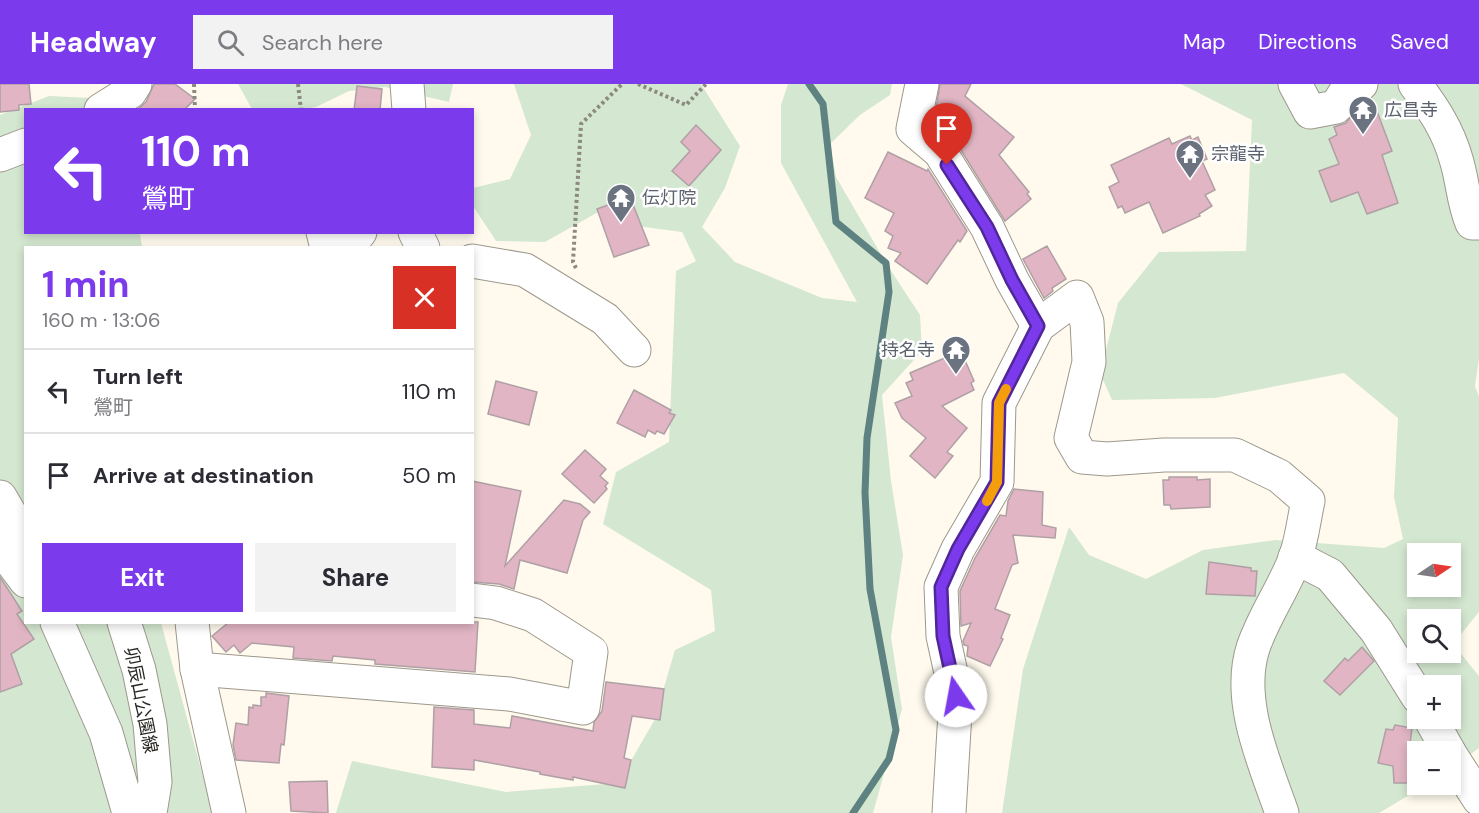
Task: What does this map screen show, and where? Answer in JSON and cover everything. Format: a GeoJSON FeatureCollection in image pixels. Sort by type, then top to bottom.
{"type":"FeatureCollection","features":[{"type":"Feature","properties":{"kind":"street"},"geometry":{"type":"LineString","coordinates":[[104,108],[130,92],[135,84]]}},
{"type":"Feature","properties":{"kind":"street"},"geometry":{"type":"LineString","coordinates":[[407,84],[409,108]]}},
{"type":"Feature","properties":{"kind":"street"},"geometry":{"type":"LineString","coordinates":[[922,84],[913,129],[940,153],[987,227],[1012,280],[1038,326]]}},
{"type":"Feature","properties":{"kind":"street"},"geometry":{"type":"LineString","coordinates":[[1303,98],[1336,107],[1348,88],[1361,84]]}},
{"type":"Feature","properties":{"kind":"street"},"geometry":{"type":"LineString","coordinates":[[1416,84],[1440,118],[1456,158],[1464,205],[1472,223],[1479,223]]}},
{"type":"Feature","properties":{"kind":"street"},"geometry":{"type":"LineString","coordinates":[[0,155],[24,146]]}},
{"type":"Feature","properties":{"kind":"street"},"geometry":{"type":"LineString","coordinates":[[349,246],[358,234]]}},
{"type":"Feature","properties":{"kind":"street"},"geometry":{"type":"LineString","coordinates":[[474,261],[525,270],[605,319],[634,350]]}},
{"type":"Feature","properties":{"kind":"street"},"geometry":{"type":"LineString","coordinates":[[949,813],[956,696],[943,636],[941,587],[958,549],[997,482],[999,403],[1038,326],[1077,297],[1087,322],[1089,362],[1071,438],[1082,457],[1107,459],[1164,455],[1236,455],[1279,476],[1308,501],[1295,557],[1252,650],[1248,689],[1254,731],[1282,813]]}},
{"type":"Feature","properties":{"kind":"street"},"geometry":{"type":"LineString","coordinates":[[0,497],[24,538]]}},
{"type":"Feature","properties":{"kind":"street"},"geometry":{"type":"LineString","coordinates":[[0,546],[24,578]]}},
{"type":"Feature","properties":{"kind":"street"},"geometry":{"type":"LineString","coordinates":[[1295,557],[1330,575],[1376,630],[1407,679]]}},
{"type":"Feature","properties":{"kind":"street"},"geometry":{"type":"LineString","coordinates":[[197,669],[509,694],[583,708],[591,652],[533,615],[496,603],[474,600]]}},
{"type":"Feature","properties":{"kind":"street"},"geometry":{"type":"LineString","coordinates":[[57,624],[106,733],[129,813]]}},
{"type":"Feature","properties":{"kind":"street","name":"卯辰山公園線"},"geometry":{"type":"LineString","coordinates":[[125,624],[139,670],[150,724],[155,782],[150,813]]}},
{"type":"Feature","properties":{"kind":"street"},"geometry":{"type":"LineString","coordinates":[[192,624],[197,669],[229,813]]}},
{"type":"Feature","properties":{"kind":"street"},"geometry":{"type":"LineString","coordinates":[[1461,770],[1479,799]]}},
{"type":"Feature","properties":{"kind":"path"},"geometry":{"type":"LineString","coordinates":[[194,84],[195,108]]}},
{"type":"Feature","properties":{"kind":"path"},"geometry":{"type":"LineString","coordinates":[[298,84],[301,108]]}},
{"type":"Feature","properties":{"kind":"path"},"geometry":{"type":"LineString","coordinates":[[578,272],[573,262],[580,124],[622,84]]}},
{"type":"Feature","properties":{"kind":"path"},"geometry":{"type":"LineString","coordinates":[[638,84],[686,105],[706,84]]}},
{"type":"Feature","properties":{"kind":"green space"},"geometry":{"type":"Polygon","coordinates":[[[238,84],[453,84],[449,102],[385,87],[349,91],[310,108],[251,108],[238,84]]]}},
{"type":"Feature","properties":{"kind":"green space"},"geometry":{"type":"Polygon","coordinates":[[[514,84],[701,84],[740,146],[725,188],[702,227],[735,262],[822,298],[857,302],[781,163],[781,105],[788,84],[892,84],[890,95],[860,115],[830,144],[836,177],[886,263],[920,315],[922,351],[882,395],[891,481],[903,555],[891,637],[902,709],[873,813],[336,813],[352,761],[506,792],[618,783],[654,721],[675,650],[715,631],[711,590],[603,524],[616,472],[669,442],[676,271],[696,261],[682,232],[621,224],[616,202],[545,242],[496,241],[474,208],[474,188],[510,179],[531,135],[514,84]]]}},
{"type":"Feature","properties":{"kind":"green space"},"geometry":{"type":"Polygon","coordinates":[[[1181,84],[1479,84],[1479,359],[1475,386],[1479,397],[1479,612],[1461,634],[1461,609],[1407,609],[1407,663],[1461,663],[1461,654],[1479,676],[1479,748],[1461,762],[1461,741],[1407,741],[1407,795],[1409,795],[1379,813],[1002,813],[1023,669],[1069,527],[1089,555],[1146,579],[1203,550],[1276,540],[1384,548],[1403,539],[1394,497],[1398,418],[1344,373],[1215,398],[1112,400],[1100,373],[1118,303],[1159,252],[1246,251],[1252,120],[1181,84]]]}},
{"type":"Feature","properties":{"kind":"green space"},"geometry":{"type":"Polygon","coordinates":[[[49,96],[91,98],[96,108],[24,108],[24,234],[140,234],[142,246],[24,246],[24,624],[161,624],[213,813],[0,813],[0,115],[49,96]]]}},
{"type":"Feature","properties":{"kind":"building"},"geometry":{"type":"Polygon","coordinates":[[[0,84],[29,84],[31,104],[19,105],[19,110],[0,112],[0,84]]]}},
{"type":"Feature","properties":{"kind":"building"},"geometry":{"type":"Polygon","coordinates":[[[154,84],[175,84],[195,99],[186,108],[139,108],[146,102],[154,84]]]}},
{"type":"Feature","properties":{"kind":"building"},"geometry":{"type":"Polygon","coordinates":[[[940,84],[971,84],[965,96],[1014,137],[999,155],[1029,192],[1027,194],[1031,199],[1005,221],[956,142],[934,122],[940,84]]]}},
{"type":"Feature","properties":{"kind":"building"},"geometry":{"type":"Polygon","coordinates":[[[357,86],[382,89],[380,108],[354,108],[357,86]]]}},
{"type":"Feature","properties":{"kind":"building"},"geometry":{"type":"Polygon","coordinates":[[[1373,101],[1392,151],[1382,155],[1398,203],[1367,214],[1358,192],[1331,202],[1319,171],[1339,164],[1329,139],[1337,135],[1334,127],[1346,123],[1359,106],[1373,101]]]}},
{"type":"Feature","properties":{"kind":"building"},"geometry":{"type":"Polygon","coordinates":[[[696,125],[721,150],[689,186],[672,171],[690,151],[681,142],[696,125]]]}},
{"type":"Feature","properties":{"kind":"building"},"geometry":{"type":"Polygon","coordinates":[[[1190,136],[1192,140],[1198,137],[1207,159],[1202,161],[1215,190],[1205,195],[1212,206],[1199,214],[1200,216],[1163,233],[1149,202],[1125,213],[1122,206],[1118,208],[1109,187],[1119,182],[1111,165],[1169,138],[1172,144],[1190,136]]]}},
{"type":"Feature","properties":{"kind":"building"},"geometry":{"type":"Polygon","coordinates":[[[888,152],[927,171],[928,169],[967,231],[927,284],[895,261],[901,253],[888,248],[893,236],[885,231],[894,213],[865,198],[888,152]]]}},
{"type":"Feature","properties":{"kind":"building"},"geometry":{"type":"Polygon","coordinates":[[[630,197],[649,245],[614,257],[597,209],[630,197]]]}},
{"type":"Feature","properties":{"kind":"building"},"geometry":{"type":"Polygon","coordinates":[[[1047,246],[1066,279],[1052,288],[1053,291],[1044,298],[1023,259],[1047,246]]]}},
{"type":"Feature","properties":{"kind":"building"},"geometry":{"type":"Polygon","coordinates":[[[954,354],[957,361],[964,358],[974,381],[971,383],[974,390],[942,406],[967,428],[947,452],[953,456],[935,478],[910,456],[926,438],[902,418],[895,403],[912,396],[906,383],[913,380],[910,373],[954,354]]]}},
{"type":"Feature","properties":{"kind":"building"},"geometry":{"type":"Polygon","coordinates":[[[496,381],[537,392],[529,425],[488,414],[496,381]]]}},
{"type":"Feature","properties":{"kind":"building"},"geometry":{"type":"Polygon","coordinates":[[[634,390],[671,410],[669,413],[675,415],[664,434],[657,431],[655,434],[648,430],[645,437],[617,423],[634,390]]]}},
{"type":"Feature","properties":{"kind":"building"},"geometry":{"type":"Polygon","coordinates":[[[585,450],[606,469],[600,476],[608,483],[605,486],[607,489],[594,503],[562,474],[585,450]]]}},
{"type":"Feature","properties":{"kind":"building"},"geometry":{"type":"Polygon","coordinates":[[[1169,477],[1210,479],[1210,507],[1171,509],[1170,505],[1164,505],[1163,480],[1169,480],[1169,477]]]}},
{"type":"Feature","properties":{"kind":"building"},"geometry":{"type":"Polygon","coordinates":[[[474,481],[521,491],[505,566],[564,500],[580,504],[590,512],[583,520],[567,573],[520,560],[514,589],[499,584],[474,582],[474,481]]]}},
{"type":"Feature","properties":{"kind":"building"},"geometry":{"type":"Polygon","coordinates":[[[1014,489],[1043,492],[1042,525],[1056,528],[1055,538],[1013,535],[1018,563],[1012,565],[995,609],[1010,615],[1001,638],[1003,639],[990,666],[967,656],[968,646],[964,645],[963,641],[971,623],[961,626],[960,591],[975,558],[1000,515],[1006,516],[1008,501],[1014,489]]]}},
{"type":"Feature","properties":{"kind":"building"},"geometry":{"type":"Polygon","coordinates":[[[1209,562],[1251,568],[1251,571],[1257,571],[1255,596],[1206,594],[1209,562]]]}},
{"type":"Feature","properties":{"kind":"building"},"geometry":{"type":"Polygon","coordinates":[[[0,577],[22,611],[17,614],[34,639],[11,654],[22,684],[0,692],[0,577]]]}},
{"type":"Feature","properties":{"kind":"building"},"geometry":{"type":"Polygon","coordinates":[[[478,622],[475,672],[375,664],[375,660],[333,656],[332,661],[293,658],[294,647],[252,643],[240,653],[234,645],[226,652],[212,636],[227,624],[474,624],[478,622]]]}},
{"type":"Feature","properties":{"kind":"building"},"geometry":{"type":"Polygon","coordinates":[[[1362,647],[1374,661],[1340,695],[1324,681],[1345,658],[1348,661],[1362,647]]]}},
{"type":"Feature","properties":{"kind":"building"},"geometry":{"type":"Polygon","coordinates":[[[606,682],[664,689],[660,720],[632,716],[624,758],[631,760],[625,788],[474,760],[474,770],[432,767],[434,707],[474,710],[474,724],[510,728],[512,716],[593,731],[594,722],[602,711],[606,682]]]}},
{"type":"Feature","properties":{"kind":"building"},"geometry":{"type":"Polygon","coordinates":[[[266,693],[289,696],[284,745],[281,744],[279,763],[236,760],[233,745],[236,723],[248,725],[249,707],[261,706],[261,697],[266,697],[266,693]]]}},
{"type":"Feature","properties":{"kind":"building"},"geometry":{"type":"Polygon","coordinates":[[[1395,725],[1412,729],[1410,741],[1407,741],[1407,783],[1394,783],[1393,766],[1378,763],[1386,729],[1393,730],[1395,725]]]}},
{"type":"Feature","properties":{"kind":"building"},"geometry":{"type":"Polygon","coordinates":[[[327,781],[328,813],[291,811],[289,782],[327,781]]]}},
{"type":"Feature","properties":{"kind":"waterway"},"geometry":{"type":"LineString","coordinates":[[809,84],[823,104],[836,222],[886,263],[889,292],[867,438],[865,493],[870,589],[896,730],[889,759],[853,813]]}},
{"type":"Feature","properties":{"kind":"slow traffic"},"geometry":{"type":"LineString","coordinates":[[987,501],[997,482],[999,403],[1006,389]]}},
{"type":"Feature","properties":{"kind":"place","name":"広昌寺"},"geometry":{"type":"Point","coordinates":[1363,136]}},
{"type":"Feature","properties":{"kind":"place","name":"宗龍寺"},"geometry":{"type":"Point","coordinates":[1190,180]}},
{"type":"Feature","properties":{"kind":"place","name":"伝灯院"},"geometry":{"type":"Point","coordinates":[621,224]}},
{"type":"Feature","properties":{"kind":"place","name":"持名寺"},"geometry":{"type":"Point","coordinates":[956,376]}},
{"type":"Feature","properties":{"kind":"route"},"geometry":{"type":"LineString","coordinates":[[947,165],[987,227],[1012,280],[1038,326],[999,403],[997,482],[958,549],[941,587],[943,636],[956,696]]}}]}
